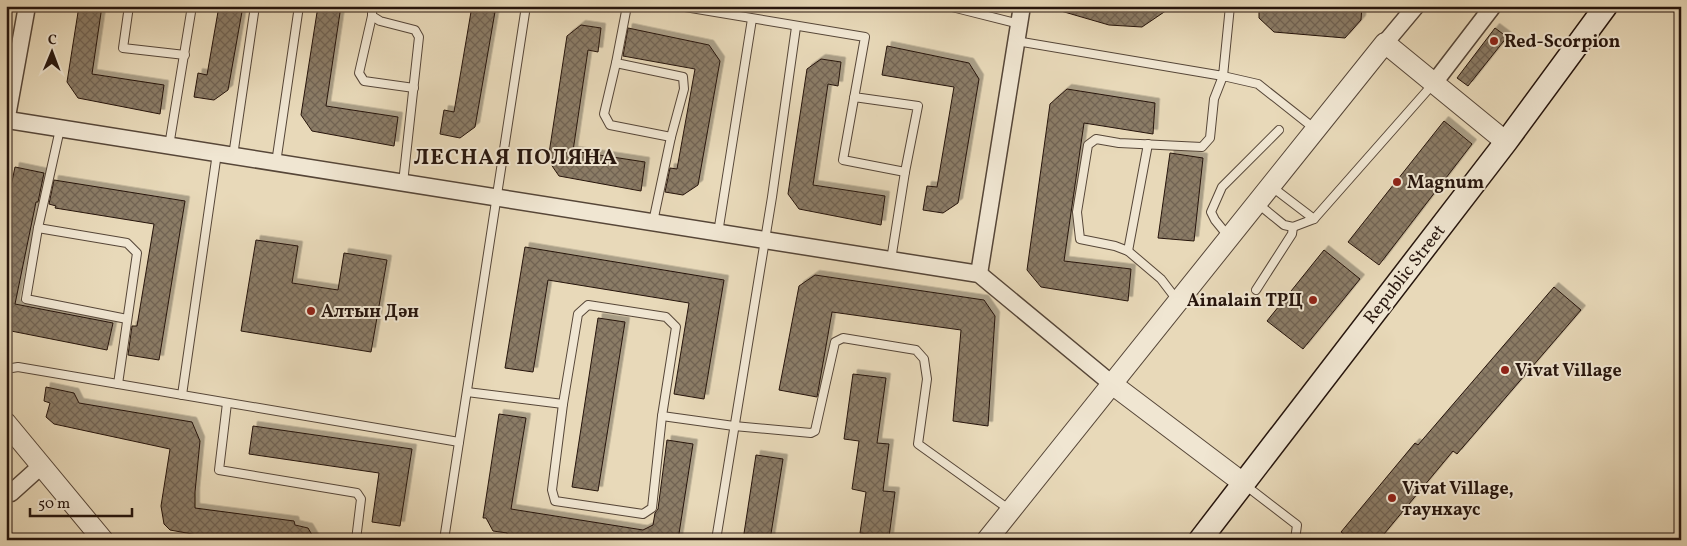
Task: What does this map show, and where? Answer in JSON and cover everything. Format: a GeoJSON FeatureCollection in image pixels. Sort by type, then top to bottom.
{"type":"FeatureCollection","features":[{"type":"Feature","properties":{"kind":"main road","name":"Republic Street"},"geometry":{"type":"LineString","coordinates":[[1200,540],[1506,142],[1606,6]]}},
{"type":"Feature","properties":{"kind":"street"},"geometry":{"type":"LineString","coordinates":[[27,6],[11,67],[7,121],[979,274],[1112,384],[1243,483]]}},
{"type":"Feature","properties":{"kind":"street"},"geometry":{"type":"LineString","coordinates":[[979,274],[1022,6]]}},
{"type":"Feature","properties":{"kind":"street"},"geometry":{"type":"LineString","coordinates":[[987,540],[1416,6]]}},
{"type":"Feature","properties":{"kind":"street"},"geometry":{"type":"LineString","coordinates":[[1434,83],[1493,6]]}},
{"type":"Feature","properties":{"kind":"street"},"geometry":{"type":"LineString","coordinates":[[1385,43],[1506,142]]}},
{"type":"Feature","properties":{"kind":"street"},"geometry":{"type":"LineString","coordinates":[[6,423],[103,540]]}},
{"type":"Feature","properties":{"kind":"street"},"geometry":{"type":"LineString","coordinates":[[8,496],[41,466]]}},
{"type":"Feature","properties":{"kind":"lane"},"geometry":{"type":"LineString","coordinates":[[129,6],[123,48],[185,55]]}},
{"type":"Feature","properties":{"kind":"lane"},"geometry":{"type":"LineString","coordinates":[[169,146],[192,6]]}},
{"type":"Feature","properties":{"kind":"lane"},"geometry":{"type":"LineString","coordinates":[[182,395],[225,155],[255,6]]}},
{"type":"Feature","properties":{"kind":"lane"},"geometry":{"type":"LineString","coordinates":[[276,163],[299,6]]}},
{"type":"Feature","properties":{"kind":"lane"},"geometry":{"type":"LineString","coordinates":[[372,6],[372,16],[359,73],[364,81],[414,88]]}},
{"type":"Feature","properties":{"kind":"lane"},"geometry":{"type":"LineString","coordinates":[[444,540],[526,6]]}},
{"type":"Feature","properties":{"kind":"lane"},"geometry":{"type":"LineString","coordinates":[[627,6],[604,114],[610,125],[670,138]]}},
{"type":"Feature","properties":{"kind":"lane"},"geometry":{"type":"LineString","coordinates":[[679,6],[796,27],[866,37],[843,160],[904,172]]}},
{"type":"Feature","properties":{"kind":"lane"},"geometry":{"type":"LineString","coordinates":[[948,6],[1019,24]]}},
{"type":"Feature","properties":{"kind":"lane"},"geometry":{"type":"LineString","coordinates":[[1178,302],[1162,279],[1128,251],[1115,246],[1080,239],[1077,212],[1088,145],[1096,139],[1119,143],[1202,146],[1210,138],[1214,99],[1223,76],[1230,6]]}},
{"type":"Feature","properties":{"kind":"lane"},"geometry":{"type":"LineString","coordinates":[[372,16],[380,21],[415,30],[420,37],[403,183]]}},
{"type":"Feature","properties":{"kind":"lane"},"geometry":{"type":"LineString","coordinates":[[718,233],[752,19]]}},
{"type":"Feature","properties":{"kind":"lane"},"geometry":{"type":"LineString","coordinates":[[716,540],[765,240],[796,27]]}},
{"type":"Feature","properties":{"kind":"lane"},"geometry":{"type":"LineString","coordinates":[[1016,41],[1223,76],[1258,84],[1316,129]]}},
{"type":"Feature","properties":{"kind":"lane"},"geometry":{"type":"LineString","coordinates":[[616,63],[683,77],[684,89],[670,138],[653,222]]}},
{"type":"Feature","properties":{"kind":"lane"},"geometry":{"type":"LineString","coordinates":[[1257,203],[1284,225],[1293,227],[1314,219],[1434,83]]}},
{"type":"Feature","properties":{"kind":"lane"},"geometry":{"type":"LineString","coordinates":[[854,97],[918,106],[904,172],[890,260]]}},
{"type":"Feature","properties":{"kind":"lane"},"geometry":{"type":"LineString","coordinates":[[60,129],[38,228],[26,299],[128,319]]}},
{"type":"Feature","properties":{"kind":"lane"},"geometry":{"type":"LineString","coordinates":[[1229,237],[1211,212],[1222,187],[1279,130]]}},
{"type":"Feature","properties":{"kind":"lane"},"geometry":{"type":"LineString","coordinates":[[1128,251],[1148,144]]}},
{"type":"Feature","properties":{"kind":"lane"},"geometry":{"type":"LineString","coordinates":[[1270,186],[1314,219]]}},
{"type":"Feature","properties":{"kind":"lane"},"geometry":{"type":"LineString","coordinates":[[1256,290],[1292,234],[1293,227]]}},
{"type":"Feature","properties":{"kind":"lane"},"geometry":{"type":"LineString","coordinates":[[38,228],[127,243],[137,254],[118,384]]}},
{"type":"Feature","properties":{"kind":"lane"},"geometry":{"type":"LineString","coordinates":[[588,305],[666,317],[676,327],[662,416],[652,508],[643,514],[555,501],[552,490],[578,314],[588,305]]}},
{"type":"Feature","properties":{"kind":"lane"},"geometry":{"type":"LineString","coordinates":[[662,416],[734,426],[811,433],[815,431],[835,342],[843,338],[916,350],[924,359],[927,379],[918,444],[1010,510]]}},
{"type":"Feature","properties":{"kind":"lane"},"geometry":{"type":"LineString","coordinates":[[6,368],[18,367],[459,442]]}},
{"type":"Feature","properties":{"kind":"lane"},"geometry":{"type":"LineString","coordinates":[[467,392],[564,404]]}},
{"type":"Feature","properties":{"kind":"lane"},"geometry":{"type":"LineString","coordinates":[[227,403],[219,470],[357,493],[361,499],[356,540]]}},
{"type":"Feature","properties":{"kind":"lane"},"geometry":{"type":"LineString","coordinates":[[1243,483],[1297,525],[1294,540]]}},
{"type":"Feature","properties":{"kind":"building"},"geometry":{"type":"Polygon","coordinates":[[[79,6],[102,6],[92,74],[164,85],[160,114],[78,98],[67,82],[79,6]]]}},
{"type":"Feature","properties":{"kind":"building"},"geometry":{"type":"Polygon","coordinates":[[[219,6],[243,6],[228,90],[214,100],[194,97],[198,73],[207,75],[219,6]]]}},
{"type":"Feature","properties":{"kind":"building"},"geometry":{"type":"Polygon","coordinates":[[[318,6],[341,6],[326,106],[398,117],[394,146],[312,131],[301,115],[318,6]]]}},
{"type":"Feature","properties":{"kind":"building"},"geometry":{"type":"Polygon","coordinates":[[[472,6],[496,6],[475,127],[460,138],[440,134],[444,110],[454,112],[472,6]]]}},
{"type":"Feature","properties":{"kind":"building"},"geometry":{"type":"Polygon","coordinates":[[[1055,6],[1173,6],[1142,27],[1109,25],[1054,9],[1055,6]]]}},
{"type":"Feature","properties":{"kind":"building"},"geometry":{"type":"Polygon","coordinates":[[[1259,6],[1289,6],[1289,8],[1331,10],[1332,6],[1362,6],[1361,20],[1345,38],[1274,32],[1259,18],[1259,6]]]}},
{"type":"Feature","properties":{"kind":"building"},"geometry":{"type":"Polygon","coordinates":[[[581,25],[601,28],[598,52],[588,50],[573,151],[645,162],[641,191],[559,176],[548,160],[567,36],[581,25]]]}},
{"type":"Feature","properties":{"kind":"building"},"geometry":{"type":"Polygon","coordinates":[[[628,28],[709,45],[720,61],[698,185],[683,195],[665,192],[670,168],[677,169],[695,69],[623,56],[628,28]]]}},
{"type":"Feature","properties":{"kind":"building"},"geometry":{"type":"Polygon","coordinates":[[[1495,28],[1507,37],[1468,86],[1457,78],[1495,28]]]}},
{"type":"Feature","properties":{"kind":"building"},"geometry":{"type":"Polygon","coordinates":[[[887,46],[969,63],[979,79],[958,203],[943,213],[923,210],[927,186],[937,187],[954,87],[882,75],[887,46]]]}},
{"type":"Feature","properties":{"kind":"building"},"geometry":{"type":"Polygon","coordinates":[[[821,59],[841,62],[838,86],[828,84],[813,185],[885,196],[881,225],[799,209],[788,194],[807,69],[821,59]]]}},
{"type":"Feature","properties":{"kind":"building"},"geometry":{"type":"Polygon","coordinates":[[[1067,89],[1155,103],[1153,134],[1084,123],[1064,261],[1131,269],[1128,301],[1041,287],[1027,270],[1050,104],[1067,89]]]}},
{"type":"Feature","properties":{"kind":"building"},"geometry":{"type":"Polygon","coordinates":[[[1444,121],[1472,144],[1379,265],[1348,242],[1444,121]]]}},
{"type":"Feature","properties":{"kind":"building"},"geometry":{"type":"Polygon","coordinates":[[[1170,153],[1203,158],[1194,241],[1158,238],[1170,153]]]}},
{"type":"Feature","properties":{"kind":"building"},"geometry":{"type":"Polygon","coordinates":[[[15,167],[44,173],[38,202],[36,202],[15,304],[113,323],[107,350],[6,330],[6,210],[15,167]]]}},
{"type":"Feature","properties":{"kind":"building"},"geometry":{"type":"Polygon","coordinates":[[[54,180],[185,201],[159,360],[128,355],[132,326],[137,326],[154,224],[55,208],[56,206],[49,204],[54,180]]]}},
{"type":"Feature","properties":{"kind":"building","name":"Алтын Дән"},"geometry":{"type":"Polygon","coordinates":[[[256,240],[298,246],[292,283],[338,290],[344,253],[387,260],[371,352],[241,331],[256,240]]]}},
{"type":"Feature","properties":{"kind":"building"},"geometry":{"type":"Polygon","coordinates":[[[525,247],[724,280],[704,399],[674,394],[689,303],[548,280],[533,372],[505,368],[525,247]]]}},
{"type":"Feature","properties":{"kind":"building","name":"Ainalain ТРЦ"},"geometry":{"type":"Polygon","coordinates":[[[1324,250],[1360,279],[1303,349],[1267,321],[1324,250]]]}},
{"type":"Feature","properties":{"kind":"building"},"geometry":{"type":"Polygon","coordinates":[[[815,275],[984,300],[995,316],[988,426],[953,421],[961,330],[832,312],[817,397],[779,390],[799,286],[815,275]]]}},
{"type":"Feature","properties":{"kind":"building","name":"Vivat Village"},"geometry":{"type":"Polygon","coordinates":[[[1554,287],[1581,310],[1457,454],[1453,451],[1379,540],[1351,540],[1341,532],[1415,443],[1418,445],[1554,287]]]}},
{"type":"Feature","properties":{"kind":"building"},"geometry":{"type":"Polygon","coordinates":[[[598,318],[625,322],[598,491],[572,487],[598,318]]]}},
{"type":"Feature","properties":{"kind":"building"},"geometry":{"type":"Polygon","coordinates":[[[853,374],[886,378],[877,443],[889,444],[883,491],[895,492],[889,537],[860,533],[866,492],[852,489],[859,441],[844,439],[853,374]]]}},
{"type":"Feature","properties":{"kind":"building"},"geometry":{"type":"Polygon","coordinates":[[[46,387],[74,393],[79,403],[192,422],[200,441],[195,508],[294,521],[295,525],[308,528],[315,540],[225,540],[170,530],[164,524],[161,506],[170,449],[54,424],[46,417],[50,403],[44,401],[46,387]]]}},
{"type":"Feature","properties":{"kind":"building"},"geometry":{"type":"Polygon","coordinates":[[[499,414],[526,418],[511,509],[643,530],[653,525],[655,513],[658,509],[667,440],[693,444],[678,540],[528,540],[507,536],[507,533],[493,531],[486,518],[483,518],[499,414]]]}},
{"type":"Feature","properties":{"kind":"building"},"geometry":{"type":"Polygon","coordinates":[[[253,426],[412,449],[400,526],[372,522],[379,473],[249,454],[253,426]]]}},
{"type":"Feature","properties":{"kind":"building"},"geometry":{"type":"Polygon","coordinates":[[[756,455],[783,459],[770,540],[743,540],[756,455]]]}},
{"type":"Feature","properties":{"kind":"place","name":"Red-Scorpion"},"geometry":{"type":"Point","coordinates":[1494,41]}},
{"type":"Feature","properties":{"kind":"place","name":"Magnum"},"geometry":{"type":"Point","coordinates":[1397,182]}},
{"type":"Feature","properties":{"kind":"place","name":"Ainalain ТРЦ"},"geometry":{"type":"Point","coordinates":[1313,300]}},
{"type":"Feature","properties":{"kind":"place","name":"Алтын Дән"},"geometry":{"type":"Point","coordinates":[311,311]}},
{"type":"Feature","properties":{"kind":"place","name":"Vivat Village"},"geometry":{"type":"Point","coordinates":[1505,370]}},
{"type":"Feature","properties":{"kind":"place","name":"Vivat Village, таунхаус"},"geometry":{"type":"Point","coordinates":[1392,498]}},
{"type":"Feature","properties":{"kind":"district","name":"ЛЕСНАЯ ПОЛЯНА"},"geometry":{"type":"Point","coordinates":[516,156]}}]}
